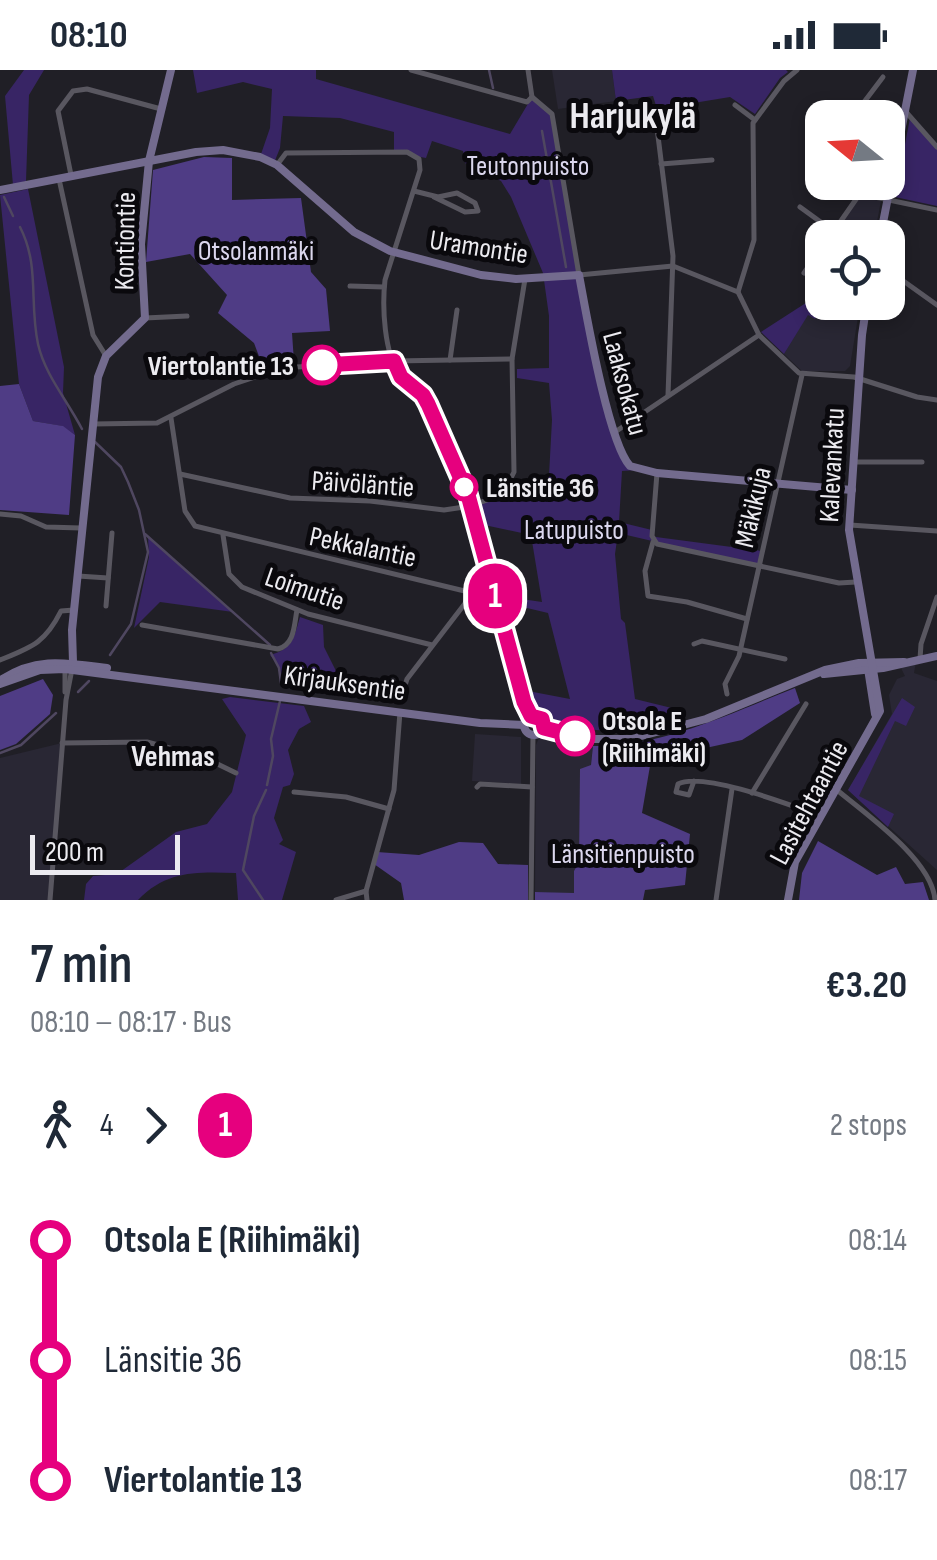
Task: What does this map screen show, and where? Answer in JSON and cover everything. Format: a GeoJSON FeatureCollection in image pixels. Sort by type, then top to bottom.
{"type":"FeatureCollection","features":[{"type":"Feature","properties":{"kind":"street","name":"Kontiontie"},"geometry":{"type":"LineString","coordinates":[[106,356],[146,318],[140,244],[148,161],[172,70]]}},
{"type":"Feature","properties":{"kind":"street"},"geometry":{"type":"LineString","coordinates":[[411,70],[454,78],[527,102],[532,98],[528,70]]}},
{"type":"Feature","properties":{"kind":"street"},"geometry":{"type":"LineString","coordinates":[[913,70],[905,111],[937,147]]}},
{"type":"Feature","properties":{"kind":"street"},"geometry":{"type":"LineString","coordinates":[[795,71],[755,120],[754,240],[738,292],[759,334],[802,375],[859,378],[937,400]]}},
{"type":"Feature","properties":{"kind":"street"},"geometry":{"type":"LineString","coordinates":[[866,100],[883,77]]}},
{"type":"Feature","properties":{"kind":"street"},"geometry":{"type":"LineString","coordinates":[[71,176],[58,111],[73,91],[87,89],[162,108]]}},
{"type":"Feature","properties":{"kind":"street","name":"Laaksokatu"},"geometry":{"type":"LineString","coordinates":[[532,98],[552,114],[593,349],[616,432],[627,464],[656,474]]}},
{"type":"Feature","properties":{"kind":"street"},"geometry":{"type":"LineString","coordinates":[[736,105],[755,120]]}},
{"type":"Feature","properties":{"kind":"street"},"geometry":{"type":"LineString","coordinates":[[656,120],[672,266],[668,396]]}},
{"type":"Feature","properties":{"kind":"street","name":"Uramontie"},"geometry":{"type":"LineString","coordinates":[[0,190],[223,150],[260,157],[277,165],[354,232],[395,253],[465,272],[525,278],[672,266],[738,292]]}},
{"type":"Feature","properties":{"kind":"street"},"geometry":{"type":"LineString","coordinates":[[277,165],[286,153],[307,151],[417,155],[420,162],[414,191],[384,287],[394,361],[401,377],[428,404],[471,506],[531,716]]}},
{"type":"Feature","properties":{"kind":"street"},"geometry":{"type":"LineString","coordinates":[[662,164],[712,160]]}},
{"type":"Feature","properties":{"kind":"street"},"geometry":{"type":"LineString","coordinates":[[50,900],[81,528],[98,377],[106,356],[93,336],[59,179]]}},
{"type":"Feature","properties":{"kind":"street"},"geometry":{"type":"LineString","coordinates":[[414,191],[465,212],[478,211],[475,203],[457,192],[434,197]]}},
{"type":"Feature","properties":{"kind":"street"},"geometry":{"type":"LineString","coordinates":[[892,200],[937,210]]}},
{"type":"Feature","properties":{"kind":"street"},"geometry":{"type":"LineString","coordinates":[[800,206],[816,220]]}},
{"type":"Feature","properties":{"kind":"street"},"geometry":{"type":"LineString","coordinates":[[471,506],[503,494],[514,472],[512,359],[525,278]]}},
{"type":"Feature","properties":{"kind":"street"},"geometry":{"type":"LineString","coordinates":[[905,282],[937,305]]}},
{"type":"Feature","properties":{"kind":"street"},"geometry":{"type":"LineString","coordinates":[[350,286],[384,287]]}},
{"type":"Feature","properties":{"kind":"street"},"geometry":{"type":"LineString","coordinates":[[450,360],[457,310]]}},
{"type":"Feature","properties":{"kind":"street"},"geometry":{"type":"LineString","coordinates":[[146,318],[188,316]]}},
{"type":"Feature","properties":{"kind":"street","name":"Kalevankatu"},"geometry":{"type":"LineString","coordinates":[[865,320],[849,524],[871,666]]}},
{"type":"Feature","properties":{"kind":"street"},"geometry":{"type":"LineString","coordinates":[[616,432],[759,334]]}},
{"type":"Feature","properties":{"kind":"street"},"geometry":{"type":"LineString","coordinates":[[92,424],[148,424],[171,418],[234,384],[280,368],[512,359]]}},
{"type":"Feature","properties":{"kind":"street","name":"Mäkikuja"},"geometry":{"type":"LineString","coordinates":[[727,694],[725,684],[741,649],[802,375]]}},
{"type":"Feature","properties":{"kind":"street"},"geometry":{"type":"LineString","coordinates":[[171,418],[188,520],[198,528],[223,535]]}},
{"type":"Feature","properties":{"kind":"street"},"geometry":{"type":"LineString","coordinates":[[854,462],[922,462]]}},
{"type":"Feature","properties":{"kind":"street","name":"Päivöläntie"},"geometry":{"type":"LineString","coordinates":[[180,474],[294,499],[370,501],[444,510],[471,506]]}},
{"type":"Feature","properties":{"kind":"street"},"geometry":{"type":"LineString","coordinates":[[747,619],[687,602],[654,599],[647,594],[645,571],[653,542],[656,474],[852,490]]}},
{"type":"Feature","properties":{"kind":"street"},"geometry":{"type":"LineString","coordinates":[[0,514],[21,516],[46,526],[81,528]]}},
{"type":"Feature","properties":{"kind":"street"},"geometry":{"type":"LineString","coordinates":[[849,524],[937,532]]}},
{"type":"Feature","properties":{"kind":"street"},"geometry":{"type":"LineString","coordinates":[[106,606],[112,532]]}},
{"type":"Feature","properties":{"kind":"street","name":"Pekkalantie"},"geometry":{"type":"LineString","coordinates":[[223,535],[473,593],[495,593]]}},
{"type":"Feature","properties":{"kind":"street","name":"Loimutie"},"geometry":{"type":"LineString","coordinates":[[223,535],[228,570],[235,582],[297,610],[432,645]]}},
{"type":"Feature","properties":{"kind":"street"},"geometry":{"type":"LineString","coordinates":[[653,542],[839,583],[856,582]]}},
{"type":"Feature","properties":{"kind":"street"},"geometry":{"type":"LineString","coordinates":[[78,576],[108,578]]}},
{"type":"Feature","properties":{"kind":"street"},"geometry":{"type":"LineString","coordinates":[[402,695],[406,679],[473,593]]}},
{"type":"Feature","properties":{"kind":"street"},"geometry":{"type":"LineString","coordinates":[[920,658],[937,597]]}},
{"type":"Feature","properties":{"kind":"street"},"geometry":{"type":"LineString","coordinates":[[0,660],[40,642],[52,630],[60,611],[74,610]]}},
{"type":"Feature","properties":{"kind":"street"},"geometry":{"type":"LineString","coordinates":[[142,625],[278,650],[291,640],[297,610]]}},
{"type":"Feature","properties":{"kind":"street"},"geometry":{"type":"LineString","coordinates":[[694,644],[702,641],[785,659]]}},
{"type":"Feature","properties":{"kind":"street"},"geometry":{"type":"LineString","coordinates":[[533,735],[544,728],[590,739],[630,739],[706,719],[814,675],[937,656]]}},
{"type":"Feature","properties":{"kind":"street","name":"Kirjauksentie"},"geometry":{"type":"LineString","coordinates":[[0,682],[69,665],[480,723],[524,724]]}},
{"type":"Feature","properties":{"kind":"street","name":"Lasitehtaantie"},"geometry":{"type":"LineString","coordinates":[[788,900],[795,862],[874,728],[871,666]]}},
{"type":"Feature","properties":{"kind":"street"},"geometry":{"type":"LineString","coordinates":[[752,793],[806,704]]}},
{"type":"Feature","properties":{"kind":"street"},"geometry":{"type":"LineString","coordinates":[[368,900],[366,891],[396,777],[400,712]]}},
{"type":"Feature","properties":{"kind":"street"},"geometry":{"type":"LineString","coordinates":[[531,716],[524,724],[533,735]]}},
{"type":"Feature","properties":{"kind":"street"},"geometry":{"type":"LineString","coordinates":[[531,716],[540,717],[544,728]]}},
{"type":"Feature","properties":{"kind":"street"},"geometry":{"type":"LineString","coordinates":[[530,900],[533,735]]}},
{"type":"Feature","properties":{"kind":"street"},"geometry":{"type":"LineString","coordinates":[[62,743],[148,742],[203,756],[236,773]]}},
{"type":"Feature","properties":{"kind":"street"},"geometry":{"type":"LineString","coordinates":[[694,781],[752,793],[821,816]]}},
{"type":"Feature","properties":{"kind":"street"},"geometry":{"type":"LineString","coordinates":[[477,787],[532,787]]}},
{"type":"Feature","properties":{"kind":"street"},"geometry":{"type":"LineString","coordinates":[[716,900],[732,788]]}},
{"type":"Feature","properties":{"kind":"street"},"geometry":{"type":"LineString","coordinates":[[837,790],[926,872],[934,900]]}},
{"type":"Feature","properties":{"kind":"street"},"geometry":{"type":"LineString","coordinates":[[294,792],[346,797],[389,808]]}},
{"type":"Feature","properties":{"kind":"street"},"geometry":{"type":"LineString","coordinates":[[926,872],[937,874]]}},
{"type":"Feature","properties":{"kind":"street"},"geometry":{"type":"LineString","coordinates":[[336,900],[366,891]]}},
{"type":"Feature","properties":{"kind":"shaded area"},"geometry":{"type":"Polygon","coordinates":[[[552,70],[612,70],[616,101],[558,109],[552,70]]]}},
{"type":"Feature","properties":{"kind":"shaded area"},"geometry":{"type":"Polygon","coordinates":[[[858,200],[881,201],[877,220],[844,220],[858,200]]]}},
{"type":"Feature","properties":{"kind":"shaded area"},"geometry":{"type":"Polygon","coordinates":[[[805,319],[858,320],[850,366],[845,371],[802,371],[784,354],[805,319]]]}},
{"type":"Feature","properties":{"kind":"shaded area"},"geometry":{"type":"Polygon","coordinates":[[[916,662],[914,673],[937,681],[937,870],[848,790],[892,714],[889,695],[897,679],[905,676],[900,666],[916,662]]]}},
{"type":"Feature","properties":{"kind":"shaded area"},"geometry":{"type":"Polygon","coordinates":[[[475,734],[521,737],[521,784],[472,781],[475,734]]]}},
{"type":"Feature","properties":{"kind":"shaded area"},"geometry":{"type":"Polygon","coordinates":[[[539,738],[593,746],[574,894],[535,892],[539,738]]]}},
{"type":"Feature","properties":{"kind":"shaded area"},"geometry":{"type":"Polygon","coordinates":[[[62,743],[50,900],[0,900],[0,758],[62,743]]]}},
{"type":"Feature","properties":{"kind":"green space"},"geometry":{"type":"Polygon","coordinates":[[[24,70],[44,70],[29,95],[26,181],[13,185],[5,96],[24,70]]]}},
{"type":"Feature","properties":{"kind":"green space","name":"Latupuisto"},"geometry":{"type":"Polygon","coordinates":[[[193,70],[316,70],[316,79],[510,134],[532,97],[552,114],[588,323],[620,451],[638,470],[622,471],[619,522],[652,530],[656,537],[762,551],[759,566],[618,533],[615,554],[621,619],[625,623],[635,699],[680,710],[615,731],[538,720],[534,716],[528,691],[570,699],[548,613],[502,602],[498,605],[495,595],[542,602],[531,535],[475,523],[471,506],[499,496],[508,486],[515,492],[548,494],[552,420],[549,383],[517,378],[517,369],[549,368],[549,316],[543,273],[501,181],[465,163],[463,151],[432,141],[426,158],[394,152],[394,132],[340,118],[283,116],[280,148],[274,163],[260,157],[270,128],[272,89],[243,82],[197,93],[193,70]]]}},
{"type":"Feature","properties":{"kind":"green space"},"geometry":{"type":"Polygon","coordinates":[[[612,70],[788,72],[755,114],[730,97],[657,109],[653,96],[616,101],[612,70]]]}},
{"type":"Feature","properties":{"kind":"green space"},"geometry":{"type":"Polygon","coordinates":[[[910,118],[937,149],[937,206],[905,199],[905,144],[910,118]]]}},
{"type":"Feature","properties":{"kind":"green space","name":"Otsolanmäki"},"geometry":{"type":"Polygon","coordinates":[[[204,157],[232,158],[232,200],[301,198],[311,272],[326,289],[330,331],[292,333],[294,362],[263,367],[254,343],[218,313],[227,295],[190,254],[146,262],[153,170],[204,157]]]}},
{"type":"Feature","properties":{"kind":"green space"},"geometry":{"type":"Polygon","coordinates":[[[28,189],[64,367],[63,393],[75,435],[62,426],[33,421],[19,384],[0,195],[28,189]]]}},
{"type":"Feature","properties":{"kind":"green space"},"geometry":{"type":"Polygon","coordinates":[[[805,304],[805,320],[784,354],[761,332],[805,304]]]}},
{"type":"Feature","properties":{"kind":"green space"},"geometry":{"type":"Polygon","coordinates":[[[19,384],[33,421],[63,426],[75,435],[69,515],[0,510],[0,386],[19,384]]]}},
{"type":"Feature","properties":{"kind":"green space"},"geometry":{"type":"Polygon","coordinates":[[[148,537],[233,612],[160,602],[134,628],[149,557],[148,537]]]}},
{"type":"Feature","properties":{"kind":"green space"},"geometry":{"type":"Polygon","coordinates":[[[300,617],[323,625],[324,647],[346,691],[282,684],[280,668],[270,655],[288,646],[300,617]]]}},
{"type":"Feature","properties":{"kind":"green space"},"geometry":{"type":"Polygon","coordinates":[[[43,679],[53,695],[50,714],[16,744],[0,750],[0,696],[43,679]]]}},
{"type":"Feature","properties":{"kind":"green space","name":"Länsitienpuisto"},"geometry":{"type":"Polygon","coordinates":[[[795,688],[800,703],[742,740],[651,760],[642,813],[690,834],[685,885],[645,890],[643,900],[535,900],[535,892],[574,893],[574,871],[579,862],[580,769],[591,765],[593,746],[671,735],[795,688]]]}},
{"type":"Feature","properties":{"kind":"green space"},"geometry":{"type":"Polygon","coordinates":[[[902,698],[915,707],[906,726],[895,721],[859,796],[894,814],[888,827],[848,790],[902,698]]]}},
{"type":"Feature","properties":{"kind":"green space"},"geometry":{"type":"Polygon","coordinates":[[[222,699],[304,706],[311,722],[299,729],[288,750],[294,774],[290,785],[283,787],[274,818],[283,840],[279,844],[296,852],[282,900],[238,900],[236,873],[208,873],[171,878],[138,900],[84,900],[86,884],[93,876],[117,874],[176,832],[207,824],[232,792],[246,735],[222,699]]]}},
{"type":"Feature","properties":{"kind":"green space"},"geometry":{"type":"Polygon","coordinates":[[[818,841],[877,875],[896,867],[905,884],[923,882],[929,900],[799,900],[802,873],[818,841]]]}},
{"type":"Feature","properties":{"kind":"green space"},"geometry":{"type":"Polygon","coordinates":[[[459,842],[483,843],[498,864],[528,865],[528,900],[404,900],[401,883],[374,864],[377,852],[419,855],[459,842]]]}},
{"type":"Feature","properties":{"kind":"waterway"},"geometry":{"type":"LineString","coordinates":[[489,70],[493,88]]}},
{"type":"Feature","properties":{"kind":"waterway"},"geometry":{"type":"LineString","coordinates":[[542,131],[566,267]]}},
{"type":"Feature","properties":{"kind":"waterway"},"geometry":{"type":"LineString","coordinates":[[4,197],[13,216]]}},
{"type":"Feature","properties":{"kind":"waterway"},"geometry":{"type":"LineString","coordinates":[[20,227],[30,256],[35,329],[41,355],[82,429]]}},
{"type":"Feature","properties":{"kind":"waterway"},"geometry":{"type":"LineString","coordinates":[[95,442],[121,467],[139,510],[148,552],[131,624],[110,655]]}},
{"type":"Feature","properties":{"kind":"waterway"},"geometry":{"type":"LineString","coordinates":[[145,534],[270,645]]}},
{"type":"Feature","properties":{"kind":"waterway"},"geometry":{"type":"LineString","coordinates":[[271,653],[281,683]]}},
{"type":"Feature","properties":{"kind":"waterway"},"geometry":{"type":"LineString","coordinates":[[78,692],[89,681]]}},
{"type":"Feature","properties":{"kind":"waterway"},"geometry":{"type":"LineString","coordinates":[[267,785],[273,756],[271,739],[280,701]]}},
{"type":"Feature","properties":{"kind":"waterway"},"geometry":{"type":"LineString","coordinates":[[0,753],[21,745],[56,713]]}},
{"type":"Feature","properties":{"kind":"waterway"},"geometry":{"type":"LineString","coordinates":[[263,900],[243,870],[254,816],[266,790]]}},
{"type":"Feature","properties":{"kind":"bus line","name":"1"},"geometry":{"type":"LineString","coordinates":[[322,365],[394,361],[401,377],[423,395],[468,495],[524,702],[531,716],[542,719],[544,728],[575,736]]}},
{"type":"Feature","properties":{"kind":"place","name":"Viertolantie 13"},"geometry":{"type":"Point","coordinates":[322,365]}},
{"type":"Feature","properties":{"kind":"place","name":"Länsitie 36"},"geometry":{"type":"Point","coordinates":[464,487]}},
{"type":"Feature","properties":{"kind":"place","name":"Otsola E (Riihimäki)"},"geometry":{"type":"Point","coordinates":[575,736]}},
{"type":"Feature","properties":{"kind":"district","name":"Harjukylä"},"geometry":{"type":"Point","coordinates":[633,115]}},
{"type":"Feature","properties":{"kind":"district","name":"Vehmas"},"geometry":{"type":"Point","coordinates":[173,756]}},
{"type":"Feature","properties":{"kind":"park label","name":"Teutonpuisto"},"geometry":{"type":"Point","coordinates":[528,165]}}]}
